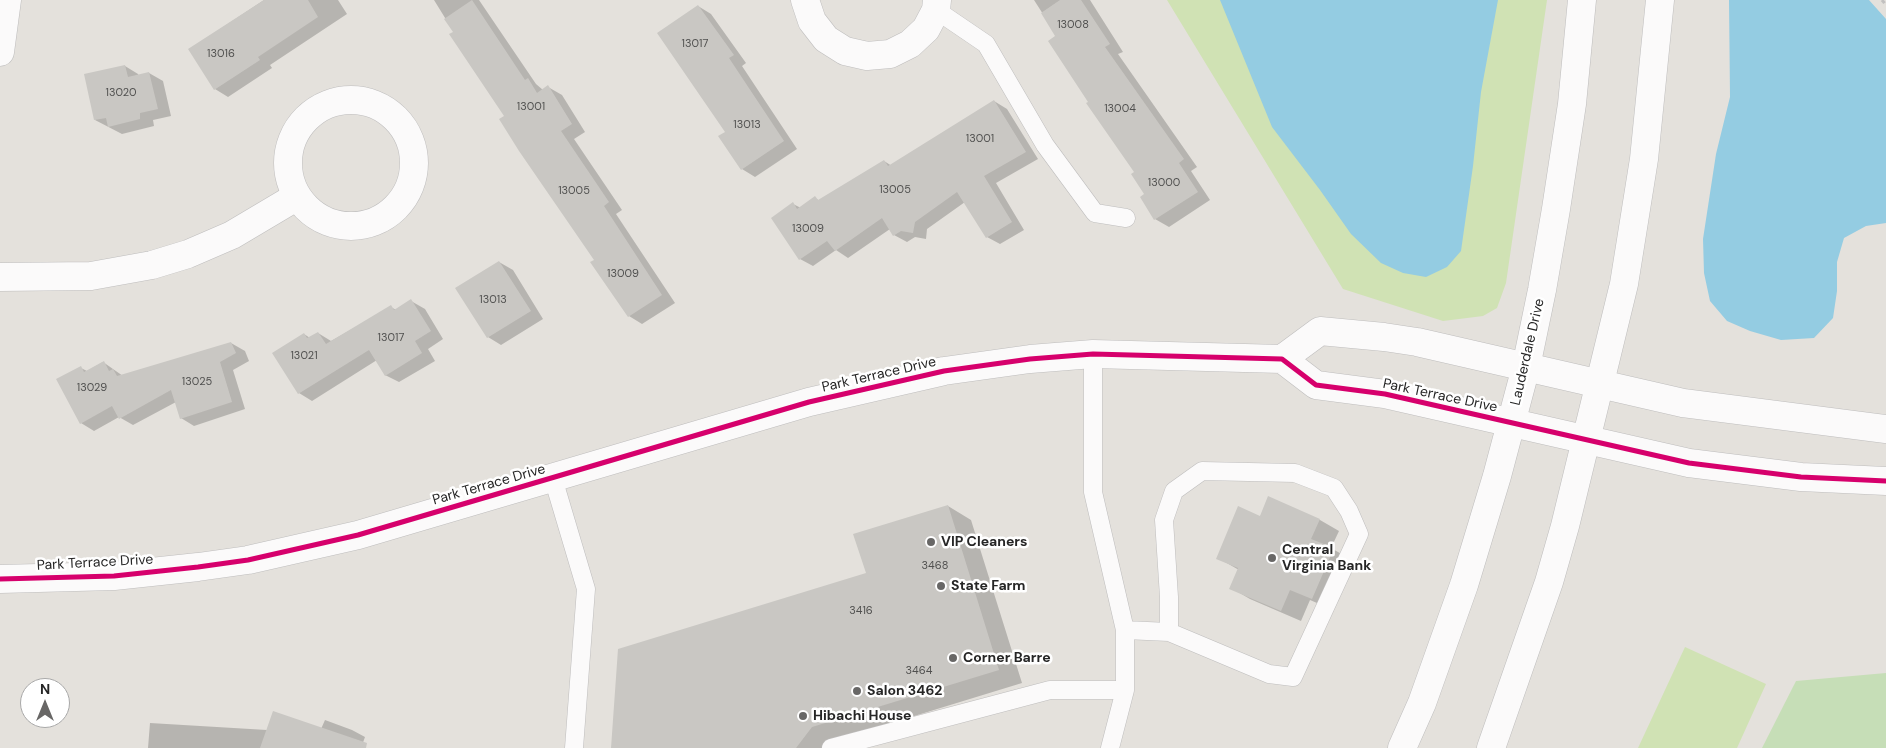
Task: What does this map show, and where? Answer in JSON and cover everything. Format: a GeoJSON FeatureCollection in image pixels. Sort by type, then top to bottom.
{"type":"FeatureCollection","features":[{"type":"Feature","properties":{"kind":"street"},"geometry":{"type":"LineString","coordinates":[[0,52],[7,0]]}},
{"type":"Feature","properties":{"kind":"street"},"geometry":{"type":"LineString","coordinates":[[805,0],[812,21],[826,39],[845,51],[867,56],[890,54],[910,44],[926,29],[936,5]]}},
{"type":"Feature","properties":{"kind":"street","name":"Lauderdale Drive"},"geometry":{"type":"LineString","coordinates":[[1402,748],[1422,703],[1464,585],[1497,476],[1526,367],[1558,200],[1572,104],[1582,0]]}},
{"type":"Feature","properties":{"kind":"street"},"geometry":{"type":"LineString","coordinates":[[1490,748],[1549,582],[1565,526],[1624,284],[1644,159],[1660,0]]}},
{"type":"Feature","properties":{"kind":"street"},"geometry":{"type":"LineString","coordinates":[[343,100],[362,101],[379,106],[394,116],[406,130],[413,147],[415,165],[412,182],[404,199],[392,212],[376,222],[359,226],[340,226],[323,220],[308,210],[296,196],[289,180],[287,162],[290,144],[298,127],[311,114],[326,105],[343,100]]}},
{"type":"Feature","properties":{"kind":"street"},"geometry":{"type":"LineString","coordinates":[[0,277],[90,276],[152,264],[188,254],[232,236],[296,196]]}},
{"type":"Feature","properties":{"kind":"street"},"geometry":{"type":"LineString","coordinates":[[1282,359],[1320,331],[1384,337],[1417,342],[1683,403],[1886,429]]}},
{"type":"Feature","properties":{"kind":"street","name":"Park Terrace Drive"},"geometry":{"type":"LineString","coordinates":[[0,579],[114,576],[248,560],[358,536],[809,402],[944,372],[1030,359],[1093,354],[1282,359],[1316,386],[1384,394],[1698,464],[1801,477],[1886,481]]}},
{"type":"Feature","properties":{"kind":"lane"},"geometry":{"type":"LineString","coordinates":[[936,5],[986,44],[1045,145],[1095,213],[1126,218]]}},
{"type":"Feature","properties":{"kind":"lane"},"geometry":{"type":"LineString","coordinates":[[1093,354],[1093,492],[1125,630],[1125,690],[1110,748]]}},
{"type":"Feature","properties":{"kind":"lane"},"geometry":{"type":"LineString","coordinates":[[1125,630],[1169,632],[1269,674],[1293,677],[1359,534],[1349,511],[1334,488],[1295,473],[1202,471],[1174,491],[1164,520],[1169,597],[1169,632]]}},
{"type":"Feature","properties":{"kind":"lane"},"geometry":{"type":"LineString","coordinates":[[553,478],[586,589],[574,748]]}},
{"type":"Feature","properties":{"kind":"lane"},"geometry":{"type":"LineString","coordinates":[[830,748],[1050,690],[1125,690]]}},
{"type":"Feature","properties":{"kind":"path"},"geometry":{"type":"LineString","coordinates":[[1882,0],[1886,5]]}},
{"type":"Feature","properties":{"kind":"green space"},"geometry":{"type":"Polygon","coordinates":[[[1167,0],[1547,0],[1506,283],[1497,308],[1483,316],[1443,321],[1343,289],[1167,0]]]}},
{"type":"Feature","properties":{"kind":"green space"},"geometry":{"type":"Polygon","coordinates":[[[1685,647],[1766,684],[1737,748],[1638,748],[1685,647]]]}},
{"type":"Feature","properties":{"kind":"green space"},"geometry":{"type":"Polygon","coordinates":[[[1886,673],[1886,748],[1762,748],[1796,681],[1886,673]]]}},
{"type":"Feature","properties":{"kind":"water"},"geometry":{"type":"Polygon","coordinates":[[[1220,0],[1498,0],[1481,92],[1461,251],[1447,267],[1426,277],[1403,273],[1381,263],[1351,234],[1272,127],[1220,0]]]}},
{"type":"Feature","properties":{"kind":"water"},"geometry":{"type":"Polygon","coordinates":[[[1729,0],[1869,0],[1886,19],[1886,223],[1866,226],[1844,238],[1837,262],[1837,291],[1833,318],[1814,338],[1781,340],[1750,331],[1727,321],[1710,301],[1704,273],[1703,239],[1716,154],[1730,97],[1729,0]]]}},
{"type":"Feature","properties":{"kind":"building"},"geometry":{"type":"Polygon","coordinates":[[[264,0],[308,0],[318,17],[258,57],[260,60],[214,90],[188,49],[264,0]]]}},
{"type":"Feature","properties":{"kind":"building"},"geometry":{"type":"Polygon","coordinates":[[[472,0],[525,80],[528,78],[537,93],[548,85],[572,124],[561,131],[609,202],[604,206],[662,295],[628,317],[590,262],[594,260],[519,151],[499,119],[504,116],[449,34],[453,32],[444,19],[472,0]]]}},
{"type":"Feature","properties":{"kind":"building"},"geometry":{"type":"Polygon","coordinates":[[[1060,0],[1081,0],[1110,44],[1105,47],[1184,159],[1179,163],[1198,192],[1154,220],[1140,197],[1144,194],[1131,174],[1134,172],[1086,103],[1088,102],[1048,41],[1055,36],[1041,13],[1060,0]]]}},
{"type":"Feature","properties":{"kind":"building"},"geometry":{"type":"Polygon","coordinates":[[[698,5],[734,55],[729,58],[784,141],[741,170],[718,136],[725,132],[657,33],[698,5]]]}},
{"type":"Feature","properties":{"kind":"building"},"geometry":{"type":"Polygon","coordinates":[[[125,65],[128,77],[149,72],[158,109],[140,113],[140,119],[108,127],[106,118],[94,120],[84,74],[125,65]]]}},
{"type":"Feature","properties":{"kind":"building"},"geometry":{"type":"Polygon","coordinates":[[[994,100],[1026,152],[984,176],[1012,222],[986,238],[957,192],[915,222],[913,233],[901,231],[893,236],[882,218],[835,251],[827,241],[799,260],[771,218],[793,202],[797,209],[815,196],[818,200],[884,160],[888,166],[994,100]]]}},
{"type":"Feature","properties":{"kind":"building"},"geometry":{"type":"Polygon","coordinates":[[[499,261],[531,311],[487,338],[455,288],[499,261]]]}},
{"type":"Feature","properties":{"kind":"building"},"geometry":{"type":"Polygon","coordinates":[[[411,299],[431,331],[415,341],[422,353],[385,376],[369,350],[298,394],[272,353],[304,333],[307,338],[318,332],[326,344],[391,305],[394,310],[411,299]]]}},
{"type":"Feature","properties":{"kind":"building"},"geometry":{"type":"Polygon","coordinates":[[[231,342],[236,353],[220,362],[232,402],[180,419],[171,390],[119,419],[112,406],[80,424],[56,379],[81,366],[84,372],[104,361],[109,371],[113,369],[117,376],[231,342]]]}},
{"type":"Feature","properties":{"kind":"building","name":"Central Virginia Bank"},"geometry":{"type":"Polygon","coordinates":[[[1268,496],[1320,519],[1311,539],[1334,548],[1312,599],[1290,590],[1281,611],[1229,589],[1238,568],[1216,559],[1238,506],[1260,516],[1268,496]]]}},
{"type":"Feature","properties":{"kind":"building"},"geometry":{"type":"Polygon","coordinates":[[[948,505],[999,670],[812,727],[796,748],[611,748],[618,649],[866,573],[853,534],[948,505]]]}},
{"type":"Feature","properties":{"kind":"building"},"geometry":{"type":"Polygon","coordinates":[[[273,711],[367,743],[366,748],[260,748],[273,711]]]}},
{"type":"Feature","properties":{"kind":"cycle path"},"geometry":{"type":"LineString","coordinates":[[0,579],[114,576],[248,560],[358,535],[809,402],[944,371],[1030,359],[1093,354],[1282,359],[1316,385],[1385,394],[1689,463],[1801,477],[1886,481]]}},
{"type":"Feature","properties":{"kind":"place","name":"VIP Cleaners"},"geometry":{"type":"Point","coordinates":[931,542]}},
{"type":"Feature","properties":{"kind":"place","name":"Central Virginia Bank"},"geometry":{"type":"Point","coordinates":[1272,558]}},
{"type":"Feature","properties":{"kind":"place","name":"State Farm"},"geometry":{"type":"Point","coordinates":[941,586]}},
{"type":"Feature","properties":{"kind":"place","name":"Corner Barre"},"geometry":{"type":"Point","coordinates":[953,658]}},
{"type":"Feature","properties":{"kind":"place","name":"Salon 3462"},"geometry":{"type":"Point","coordinates":[857,691]}},
{"type":"Feature","properties":{"kind":"place","name":"Hibachi House"},"geometry":{"type":"Point","coordinates":[803,716]}}]}
